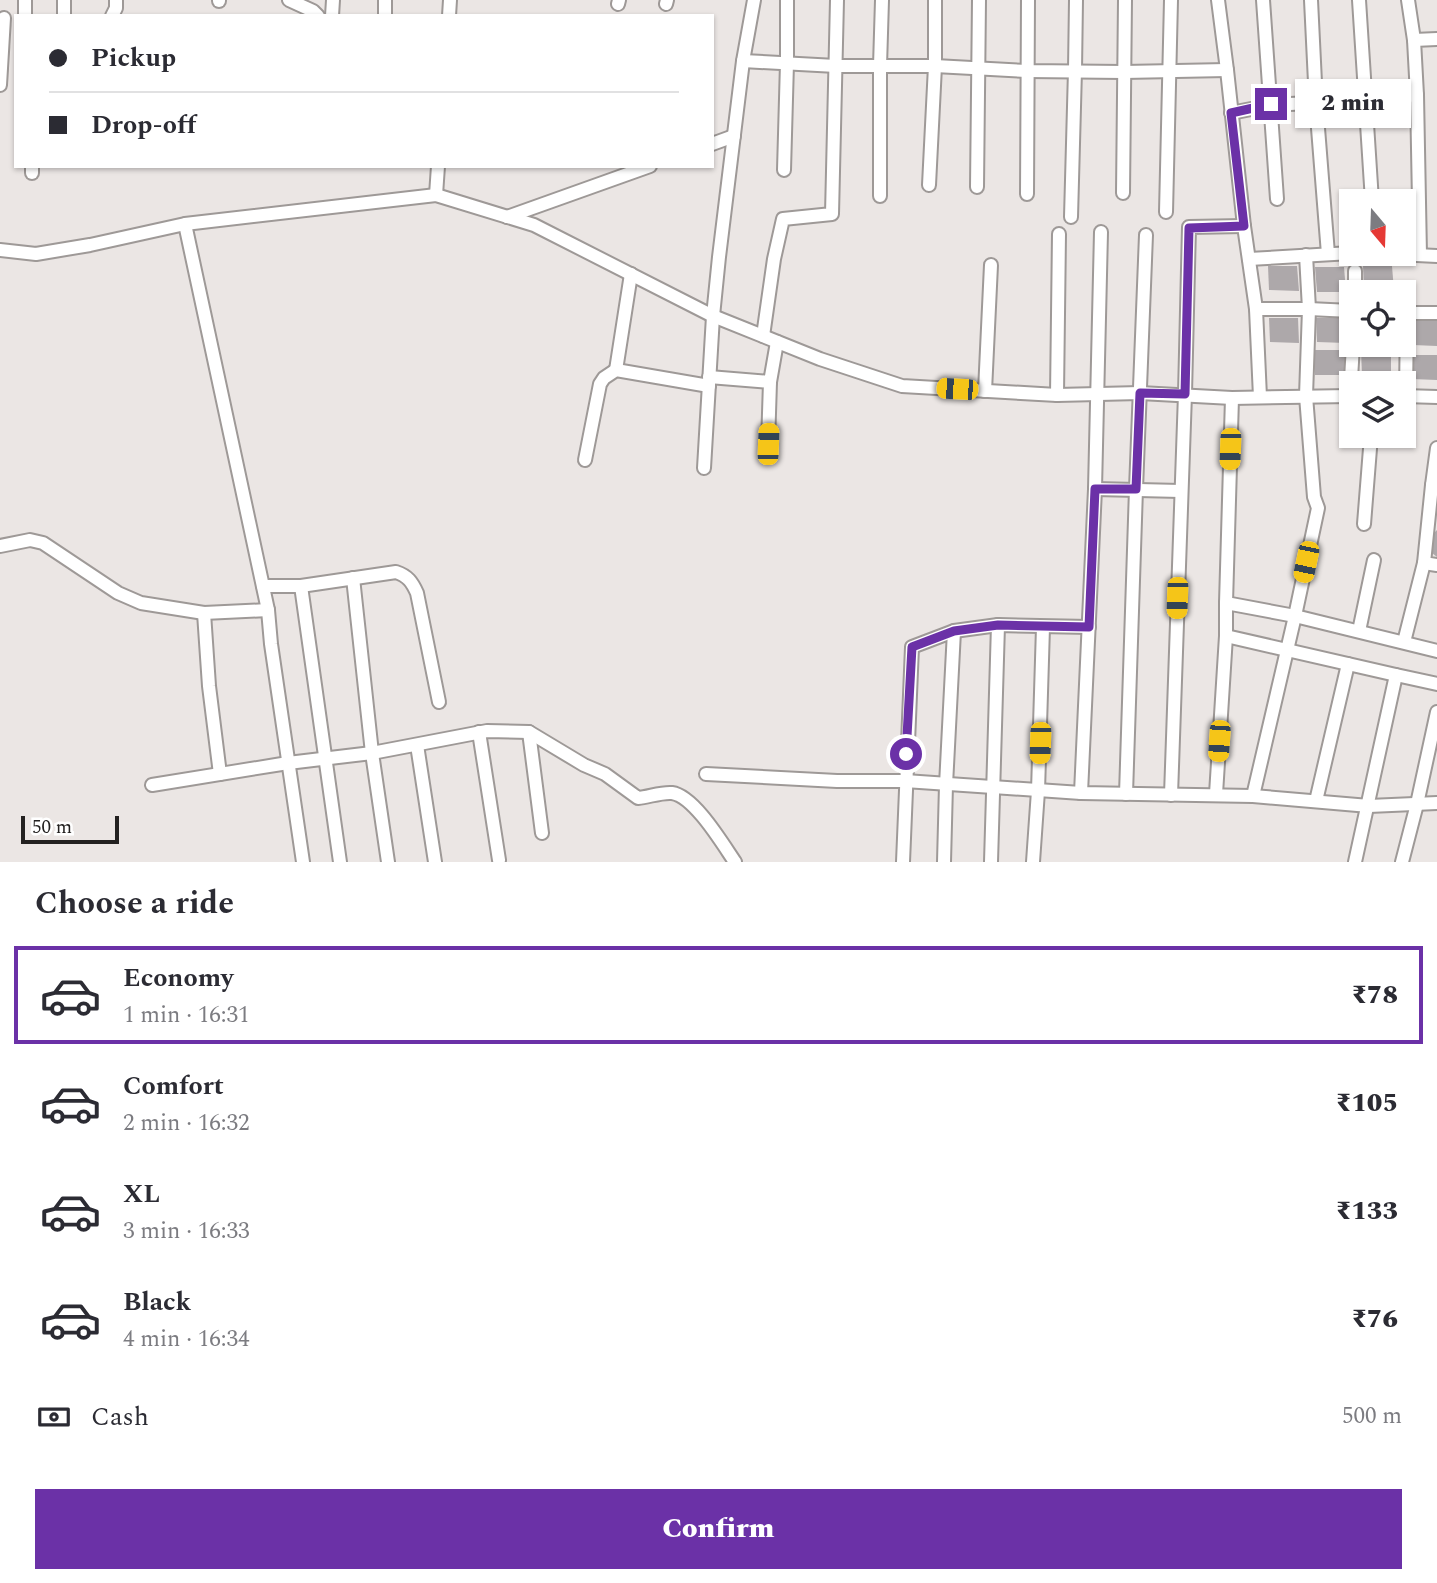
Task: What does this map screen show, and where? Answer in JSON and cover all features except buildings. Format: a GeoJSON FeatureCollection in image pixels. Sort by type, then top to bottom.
{"type":"FeatureCollection","features":[{"type":"Feature","properties":{"kind":"street"},"geometry":{"type":"LineString","coordinates":[[289,0],[316,14]]}},
{"type":"Feature","properties":{"kind":"street"},"geometry":{"type":"LineString","coordinates":[[704,468],[719,257],[743,61],[754,0]]}},
{"type":"Feature","properties":{"kind":"street"},"geometry":{"type":"LineString","coordinates":[[784,170],[787,0]]}},
{"type":"Feature","properties":{"kind":"street"},"geometry":{"type":"LineString","coordinates":[[763,336],[774,259],[783,219],[832,214],[837,0]]}},
{"type":"Feature","properties":{"kind":"street"},"geometry":{"type":"LineString","coordinates":[[880,196],[882,0]]}},
{"type":"Feature","properties":{"kind":"street"},"geometry":{"type":"LineString","coordinates":[[929,185],[935,66],[935,0]]}},
{"type":"Feature","properties":{"kind":"street"},"geometry":{"type":"LineString","coordinates":[[977,187],[979,0]]}},
{"type":"Feature","properties":{"kind":"street"},"geometry":{"type":"LineString","coordinates":[[1027,194],[1028,0]]}},
{"type":"Feature","properties":{"kind":"street"},"geometry":{"type":"LineString","coordinates":[[1071,217],[1076,0]]}},
{"type":"Feature","properties":{"kind":"street"},"geometry":{"type":"LineString","coordinates":[[1123,193],[1125,0]]}},
{"type":"Feature","properties":{"kind":"street"},"geometry":{"type":"LineString","coordinates":[[1166,212],[1171,0]]}},
{"type":"Feature","properties":{"kind":"street"},"geometry":{"type":"LineString","coordinates":[[1218,0],[1256,309],[1260,397]]}},
{"type":"Feature","properties":{"kind":"street"},"geometry":{"type":"LineString","coordinates":[[1264,0],[1277,200]]}},
{"type":"Feature","properties":{"kind":"street"},"geometry":{"type":"LineString","coordinates":[[1311,0],[1328,254]]}},
{"type":"Feature","properties":{"kind":"street"},"geometry":{"type":"LineString","coordinates":[[1359,0],[1371,189]]}},
{"type":"Feature","properties":{"kind":"street"},"geometry":{"type":"LineString","coordinates":[[1408,0],[1418,95],[1420,255]]}},
{"type":"Feature","properties":{"kind":"street"},"geometry":{"type":"LineString","coordinates":[[0,85],[7,17]]}},
{"type":"Feature","properties":{"kind":"street"},"geometry":{"type":"LineString","coordinates":[[1414,40],[1437,39]]}},
{"type":"Feature","properties":{"kind":"street"},"geometry":{"type":"LineString","coordinates":[[743,61],[1027,71],[1227,70]]}},
{"type":"Feature","properties":{"kind":"street"},"geometry":{"type":"LineString","coordinates":[[1231,113],[1271,104],[1418,95]]}},
{"type":"Feature","properties":{"kind":"street"},"geometry":{"type":"LineString","coordinates":[[714,143],[734,136]]}},
{"type":"Feature","properties":{"kind":"street"},"geometry":{"type":"LineString","coordinates":[[436,195],[438,168]]}},
{"type":"Feature","properties":{"kind":"street"},"geometry":{"type":"LineString","coordinates":[[507,217],[644,168]]}},
{"type":"Feature","properties":{"kind":"street"},"geometry":{"type":"LineString","coordinates":[[0,250],[36,254],[185,224],[436,195],[534,225],[713,316],[820,359],[902,386],[1057,395],[1140,393],[1232,398],[1339,396]]}},
{"type":"Feature","properties":{"kind":"street"},"geometry":{"type":"LineString","coordinates":[[185,224],[268,610],[303,862]]}},
{"type":"Feature","properties":{"kind":"street"},"geometry":{"type":"LineString","coordinates":[[1171,795],[1189,228],[1244,226]]}},
{"type":"Feature","properties":{"kind":"street"},"geometry":{"type":"LineString","coordinates":[[1082,793],[1095,489],[1101,232]]}},
{"type":"Feature","properties":{"kind":"street"},"geometry":{"type":"LineString","coordinates":[[1057,395],[1059,234]]}},
{"type":"Feature","properties":{"kind":"street"},"geometry":{"type":"LineString","coordinates":[[1126,794],[1146,235]]}},
{"type":"Feature","properties":{"kind":"street"},"geometry":{"type":"LineString","coordinates":[[1249,259],[1339,254]]}},
{"type":"Feature","properties":{"kind":"street"},"geometry":{"type":"LineString","coordinates":[[1253,796],[1318,508],[1314,497],[1306,396],[1309,309],[1306,255]]}},
{"type":"Feature","properties":{"kind":"street"},"geometry":{"type":"LineString","coordinates":[[1416,255],[1437,256]]}},
{"type":"Feature","properties":{"kind":"street"},"geometry":{"type":"LineString","coordinates":[[985,391],[991,265]]}},
{"type":"Feature","properties":{"kind":"street"},"geometry":{"type":"LineString","coordinates":[[1354,271],[1354,280]]}},
{"type":"Feature","properties":{"kind":"street"},"geometry":{"type":"LineString","coordinates":[[585,460],[600,384],[616,369],[631,274]]}},
{"type":"Feature","properties":{"kind":"street"},"geometry":{"type":"LineString","coordinates":[[1256,309],[1339,310]]}},
{"type":"Feature","properties":{"kind":"street"},"geometry":{"type":"LineString","coordinates":[[1416,313],[1437,313]]}},
{"type":"Feature","properties":{"kind":"street"},"geometry":{"type":"LineString","coordinates":[[768,444],[770,382],[777,342]]}},
{"type":"Feature","properties":{"kind":"street"},"geometry":{"type":"LineString","coordinates":[[616,369],[709,382],[770,382]]}},
{"type":"Feature","properties":{"kind":"street"},"geometry":{"type":"LineString","coordinates":[[1416,396],[1437,397]]}},
{"type":"Feature","properties":{"kind":"street"},"geometry":{"type":"LineString","coordinates":[[1216,794],[1226,636],[1232,398]]}},
{"type":"Feature","properties":{"kind":"street"},"geometry":{"type":"LineString","coordinates":[[1364,524],[1370,448]]}},
{"type":"Feature","properties":{"kind":"street"},"geometry":{"type":"LineString","coordinates":[[1404,642],[1431,564],[1437,448]]}},
{"type":"Feature","properties":{"kind":"street"},"geometry":{"type":"LineString","coordinates":[[1095,489],[1181,491]]}},
{"type":"Feature","properties":{"kind":"street"},"geometry":{"type":"LineString","coordinates":[[0,546],[30,540],[43,543],[118,593],[141,603],[204,613],[268,610]]}},
{"type":"Feature","properties":{"kind":"street"},"geometry":{"type":"LineString","coordinates":[[1359,631],[1374,560]]}},
{"type":"Feature","properties":{"kind":"street"},"geometry":{"type":"LineString","coordinates":[[263,586],[301,586],[396,572],[405,576],[412,582],[417,593],[439,702]]}},
{"type":"Feature","properties":{"kind":"street"},"geometry":{"type":"LineString","coordinates":[[353,578],[372,753],[388,862]]}},
{"type":"Feature","properties":{"kind":"street"},"geometry":{"type":"LineString","coordinates":[[301,586],[340,862]]}},
{"type":"Feature","properties":{"kind":"street"},"geometry":{"type":"LineString","coordinates":[[1226,603],[1295,616],[1437,650]]}},
{"type":"Feature","properties":{"kind":"street"},"geometry":{"type":"LineString","coordinates":[[204,613],[209,686],[220,774]]}},
{"type":"Feature","properties":{"kind":"street"},"geometry":{"type":"LineString","coordinates":[[903,862],[912,647],[954,631],[998,625],[1089,627]]}},
{"type":"Feature","properties":{"kind":"street"},"geometry":{"type":"LineString","coordinates":[[991,862],[998,625]]}},
{"type":"Feature","properties":{"kind":"street"},"geometry":{"type":"LineString","coordinates":[[1033,862],[1043,627]]}},
{"type":"Feature","properties":{"kind":"street"},"geometry":{"type":"LineString","coordinates":[[944,862],[954,631]]}},
{"type":"Feature","properties":{"kind":"street"},"geometry":{"type":"LineString","coordinates":[[1226,636],[1437,684]]}},
{"type":"Feature","properties":{"kind":"street"},"geometry":{"type":"LineString","coordinates":[[1316,801],[1348,664]]}},
{"type":"Feature","properties":{"kind":"street"},"geometry":{"type":"LineString","coordinates":[[1355,862],[1396,675]]}},
{"type":"Feature","properties":{"kind":"street"},"geometry":{"type":"LineString","coordinates":[[1402,862],[1437,712]]}},
{"type":"Feature","properties":{"kind":"street"},"geometry":{"type":"LineString","coordinates":[[152,785],[372,753],[480,732],[529,732],[584,765],[605,774],[638,798],[669,793],[681,796],[692,803],[735,862]]}},
{"type":"Feature","properties":{"kind":"street"},"geometry":{"type":"LineString","coordinates":[[480,732],[499,860]]}},
{"type":"Feature","properties":{"kind":"street"},"geometry":{"type":"LineString","coordinates":[[529,732],[542,833]]}},
{"type":"Feature","properties":{"kind":"street"},"geometry":{"type":"LineString","coordinates":[[416,744],[435,862]]}},
{"type":"Feature","properties":{"kind":"street"},"geometry":{"type":"LineString","coordinates":[[706,774],[837,781],[905,781],[1082,793],[1216,794],[1369,806],[1437,803]]}},
{"type":"Feature","properties":{"kind":"route"},"geometry":{"type":"LineString","coordinates":[[906,754],[912,647],[954,631],[998,625],[1089,627],[1095,489],[1136,489],[1140,393],[1185,394],[1189,228],[1244,226],[1231,113],[1271,104]]}}]}
